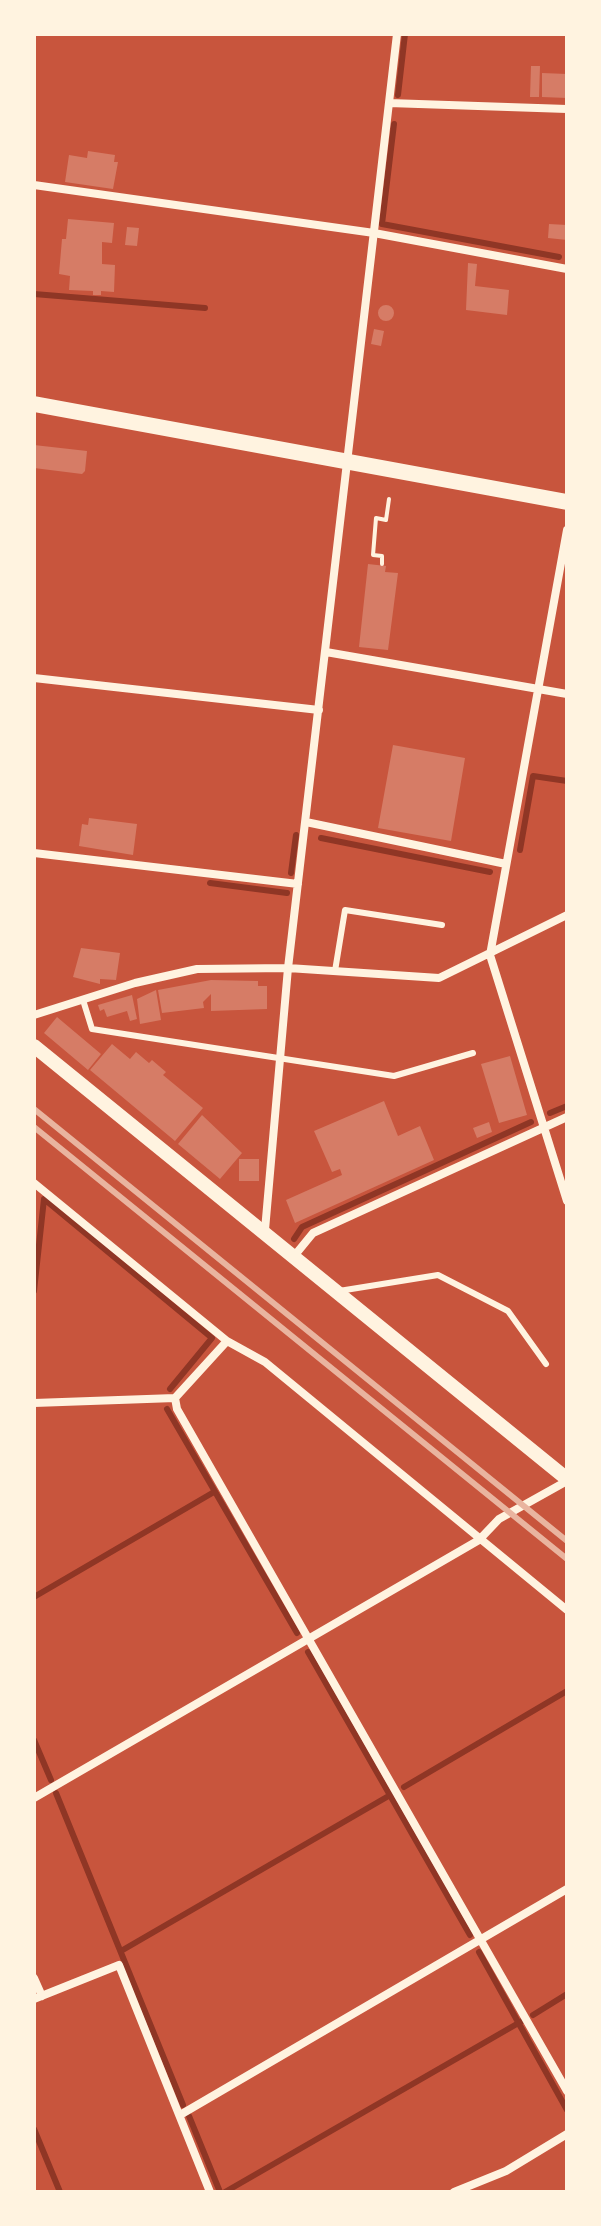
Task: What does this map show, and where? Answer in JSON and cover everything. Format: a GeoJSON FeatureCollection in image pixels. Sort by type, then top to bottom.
{"type":"FeatureCollection","features":[{"type":"Feature","properties":{"kind":"main road"},"geometry":{"type":"LineString","coordinates":[[34,404],[567,502]]}},
{"type":"Feature","properties":{"kind":"street"},"geometry":{"type":"LineString","coordinates":[[265,1230],[288,968],[397,34]]}},
{"type":"Feature","properties":{"kind":"street"},"geometry":{"type":"LineString","coordinates":[[389,103],[567,109]]}},
{"type":"Feature","properties":{"kind":"street"},"geometry":{"type":"LineString","coordinates":[[34,185],[374,233],[567,269]]}},
{"type":"Feature","properties":{"kind":"street"},"geometry":{"type":"LineString","coordinates":[[567,530],[490,955],[567,1201]]}},
{"type":"Feature","properties":{"kind":"street"},"geometry":{"type":"LineString","coordinates":[[326,652],[567,694]]}},
{"type":"Feature","properties":{"kind":"street"},"geometry":{"type":"LineString","coordinates":[[34,678],[319,710]]}},
{"type":"Feature","properties":{"kind":"street"},"geometry":{"type":"LineString","coordinates":[[306,822],[506,864]]}},
{"type":"Feature","properties":{"kind":"street"},"geometry":{"type":"LineString","coordinates":[[34,853],[298,884]]}},
{"type":"Feature","properties":{"kind":"street"},"geometry":{"type":"LineString","coordinates":[[34,1015],[197,969],[288,968],[439,978],[567,915]]}},
{"type":"Feature","properties":{"kind":"street"},"geometry":{"type":"LineString","coordinates":[[34,1046],[265,1230],[567,1480],[499,1519],[479,1540],[34,1798]]}},
{"type":"Feature","properties":{"kind":"street"},"geometry":{"type":"LineString","coordinates":[[295,1255],[313,1233],[567,1117]]}},
{"type":"Feature","properties":{"kind":"street"},"geometry":{"type":"LineString","coordinates":[[34,1183],[227,1341],[265,1362],[567,1610]]}},
{"type":"Feature","properties":{"kind":"street"},"geometry":{"type":"LineString","coordinates":[[34,1403],[175,1398],[227,1341]]}},
{"type":"Feature","properties":{"kind":"street"},"geometry":{"type":"LineString","coordinates":[[175,1398],[177,1409],[567,2091]]}},
{"type":"Feature","properties":{"kind":"street"},"geometry":{"type":"LineString","coordinates":[[180,2115],[567,1889]]}},
{"type":"Feature","properties":{"kind":"street"},"geometry":{"type":"LineString","coordinates":[[34,1978],[38,1998],[119,1965],[210,2192]]}},
{"type":"Feature","properties":{"kind":"street"},"geometry":{"type":"LineString","coordinates":[[454,2192],[506,2171],[567,2134]]}},
{"type":"Feature","properties":{"kind":"lane"},"geometry":{"type":"LineString","coordinates":[[335,971],[345,910],[442,925]]}},
{"type":"Feature","properties":{"kind":"lane"},"geometry":{"type":"LineString","coordinates":[[83,1000],[92,1029],[394,1076],[473,1053]]}},
{"type":"Feature","properties":{"kind":"lane"},"geometry":{"type":"LineString","coordinates":[[339,1291],[438,1275],[508,1311],[546,1364]]}},
{"type":"Feature","properties":{"kind":"path"},"geometry":{"type":"LineString","coordinates":[[382,564],[382,556],[373,555],[376,518],[386,520],[389,499]]}},
{"type":"Feature","properties":{"kind":"building"},"geometry":{"type":"Polygon","coordinates":[[[531,66],[540,66],[539,97],[530,97],[531,66]]]}},
{"type":"Feature","properties":{"kind":"building"},"geometry":{"type":"Polygon","coordinates":[[[542,73],[567,74],[567,98],[542,97],[542,73]]]}},
{"type":"Feature","properties":{"kind":"building"},"geometry":{"type":"Polygon","coordinates":[[[88,151],[115,155],[114,162],[118,162],[113,189],[65,182],[69,155],[87,158],[88,151]]]}},
{"type":"Feature","properties":{"kind":"building"},"geometry":{"type":"Polygon","coordinates":[[[68,219],[114,223],[112,243],[102,242],[102,264],[115,265],[114,292],[101,291],[101,295],[93,295],[93,291],[69,290],[70,276],[59,274],[62,239],[66,239],[68,219]]]}},
{"type":"Feature","properties":{"kind":"building"},"geometry":{"type":"Polygon","coordinates":[[[549,224],[567,225],[567,240],[548,238],[549,224]]]}},
{"type":"Feature","properties":{"kind":"building"},"geometry":{"type":"Polygon","coordinates":[[[127,227],[139,228],[137,246],[125,245],[127,227]]]}},
{"type":"Feature","properties":{"kind":"building"},"geometry":{"type":"Polygon","coordinates":[[[468,263],[477,264],[475,286],[509,290],[507,315],[466,310],[468,263]]]}},
{"type":"Feature","properties":{"kind":"building"},"geometry":{"type":"Polygon","coordinates":[[[386,305],[392,307],[392,319],[386,321],[380,319],[378,313],[380,307],[386,305]]]}},
{"type":"Feature","properties":{"kind":"building"},"geometry":{"type":"Polygon","coordinates":[[[374,329],[384,331],[381,346],[371,344],[374,329]]]}},
{"type":"Feature","properties":{"kind":"building"},"geometry":{"type":"Polygon","coordinates":[[[34,445],[87,451],[85,471],[82,474],[34,468],[34,445]]]}},
{"type":"Feature","properties":{"kind":"building"},"geometry":{"type":"Polygon","coordinates":[[[368,564],[386,566],[385,572],[398,573],[388,650],[359,647],[368,564]]]}},
{"type":"Feature","properties":{"kind":"building"},"geometry":{"type":"Polygon","coordinates":[[[393,745],[465,758],[451,841],[378,828],[393,745]]]}},
{"type":"Feature","properties":{"kind":"building"},"geometry":{"type":"Polygon","coordinates":[[[89,818],[137,824],[133,855],[79,846],[82,824],[88,825],[89,818]]]}},
{"type":"Feature","properties":{"kind":"building"},"geometry":{"type":"Polygon","coordinates":[[[81,948],[120,953],[116,980],[100,979],[100,984],[73,977],[81,948]]]}},
{"type":"Feature","properties":{"kind":"building"},"geometry":{"type":"Polygon","coordinates":[[[211,980],[258,981],[258,986],[267,986],[267,1009],[211,1011],[211,994],[203,1002],[204,1008],[162,1013],[158,990],[211,980]]]}},
{"type":"Feature","properties":{"kind":"building"},"geometry":{"type":"Polygon","coordinates":[[[156,990],[161,1020],[140,1024],[137,999],[156,990]]]}},
{"type":"Feature","properties":{"kind":"building"},"geometry":{"type":"Polygon","coordinates":[[[132,995],[137,1019],[130,1021],[127,1011],[107,1017],[104,1009],[100,1011],[98,1005],[132,995]]]}},
{"type":"Feature","properties":{"kind":"building"},"geometry":{"type":"Polygon","coordinates":[[[57,1017],[101,1054],[88,1070],[44,1033],[57,1017]]]}},
{"type":"Feature","properties":{"kind":"building"},"geometry":{"type":"Polygon","coordinates":[[[112,1044],[130,1059],[136,1052],[149,1063],[152,1060],[166,1072],[163,1075],[203,1108],[175,1141],[90,1070],[112,1044]]]}},
{"type":"Feature","properties":{"kind":"building"},"geometry":{"type":"Polygon","coordinates":[[[510,1056],[527,1115],[499,1123],[481,1064],[510,1056]]]}},
{"type":"Feature","properties":{"kind":"building"},"geometry":{"type":"Polygon","coordinates":[[[384,1101],[398,1136],[420,1126],[434,1160],[295,1223],[286,1200],[342,1175],[340,1169],[332,1172],[314,1131],[384,1101]]]}},
{"type":"Feature","properties":{"kind":"building"},"geometry":{"type":"Polygon","coordinates":[[[202,1115],[242,1153],[220,1179],[178,1144],[202,1115]]]}},
{"type":"Feature","properties":{"kind":"building"},"geometry":{"type":"Polygon","coordinates":[[[489,1122],[492,1132],[477,1138],[473,1128],[489,1122]]]}},
{"type":"Feature","properties":{"kind":"building"},"geometry":{"type":"Polygon","coordinates":[[[239,1159],[259,1159],[259,1181],[239,1181],[239,1159]]]}},
{"type":"Feature","properties":{"kind":"waterway"},"geometry":{"type":"LineString","coordinates":[[398,95],[405,34]]}},
{"type":"Feature","properties":{"kind":"waterway"},"geometry":{"type":"LineString","coordinates":[[394,124],[382,224],[559,257]]}},
{"type":"Feature","properties":{"kind":"waterway"},"geometry":{"type":"LineString","coordinates":[[34,294],[205,308]]}},
{"type":"Feature","properties":{"kind":"waterway"},"geometry":{"type":"LineString","coordinates":[[520,850],[533,776],[567,781]]}},
{"type":"Feature","properties":{"kind":"waterway"},"geometry":{"type":"LineString","coordinates":[[291,873],[296,835]]}},
{"type":"Feature","properties":{"kind":"waterway"},"geometry":{"type":"LineString","coordinates":[[321,838],[490,872]]}},
{"type":"Feature","properties":{"kind":"waterway"},"geometry":{"type":"LineString","coordinates":[[210,883],[287,893]]}},
{"type":"Feature","properties":{"kind":"waterway"},"geometry":{"type":"LineString","coordinates":[[550,1113],[567,1106]]}},
{"type":"Feature","properties":{"kind":"waterway"},"geometry":{"type":"LineString","coordinates":[[294,1239],[302,1227],[531,1122]]}},
{"type":"Feature","properties":{"kind":"waterway"},"geometry":{"type":"LineString","coordinates":[[34,1291],[44,1199],[212,1338],[170,1389]]}},
{"type":"Feature","properties":{"kind":"waterway"},"geometry":{"type":"LineString","coordinates":[[167,1409],[297,1633]]}},
{"type":"Feature","properties":{"kind":"waterway"},"geometry":{"type":"LineString","coordinates":[[34,1597],[214,1492]]}},
{"type":"Feature","properties":{"kind":"waterway"},"geometry":{"type":"LineString","coordinates":[[308,1652],[470,1935]]}},
{"type":"Feature","properties":{"kind":"waterway"},"geometry":{"type":"LineString","coordinates":[[404,1787],[567,1691]]}},
{"type":"Feature","properties":{"kind":"waterway"},"geometry":{"type":"LineString","coordinates":[[34,1740],[51,1780]]}},
{"type":"Feature","properties":{"kind":"waterway"},"geometry":{"type":"LineString","coordinates":[[56,1793],[183,2105]]}},
{"type":"Feature","properties":{"kind":"waterway"},"geometry":{"type":"LineString","coordinates":[[121,1951],[392,1794]]}},
{"type":"Feature","properties":{"kind":"waterway"},"geometry":{"type":"LineString","coordinates":[[479,1952],[567,2110]]}},
{"type":"Feature","properties":{"kind":"waterway"},"geometry":{"type":"LineString","coordinates":[[533,2015],[567,1994]]}},
{"type":"Feature","properties":{"kind":"waterway"},"geometry":{"type":"LineString","coordinates":[[225,2192],[522,2021]]}},
{"type":"Feature","properties":{"kind":"waterway"},"geometry":{"type":"LineString","coordinates":[[189,2116],[220,2192]]}},
{"type":"Feature","properties":{"kind":"waterway"},"geometry":{"type":"LineString","coordinates":[[34,2129],[60,2192]]}},
{"type":"Feature","properties":{"kind":"railway"},"geometry":{"type":"LineString","coordinates":[[34,1109],[567,1541]]}},
{"type":"Feature","properties":{"kind":"railway"},"geometry":{"type":"LineString","coordinates":[[34,1127],[567,1559]]}}]}
